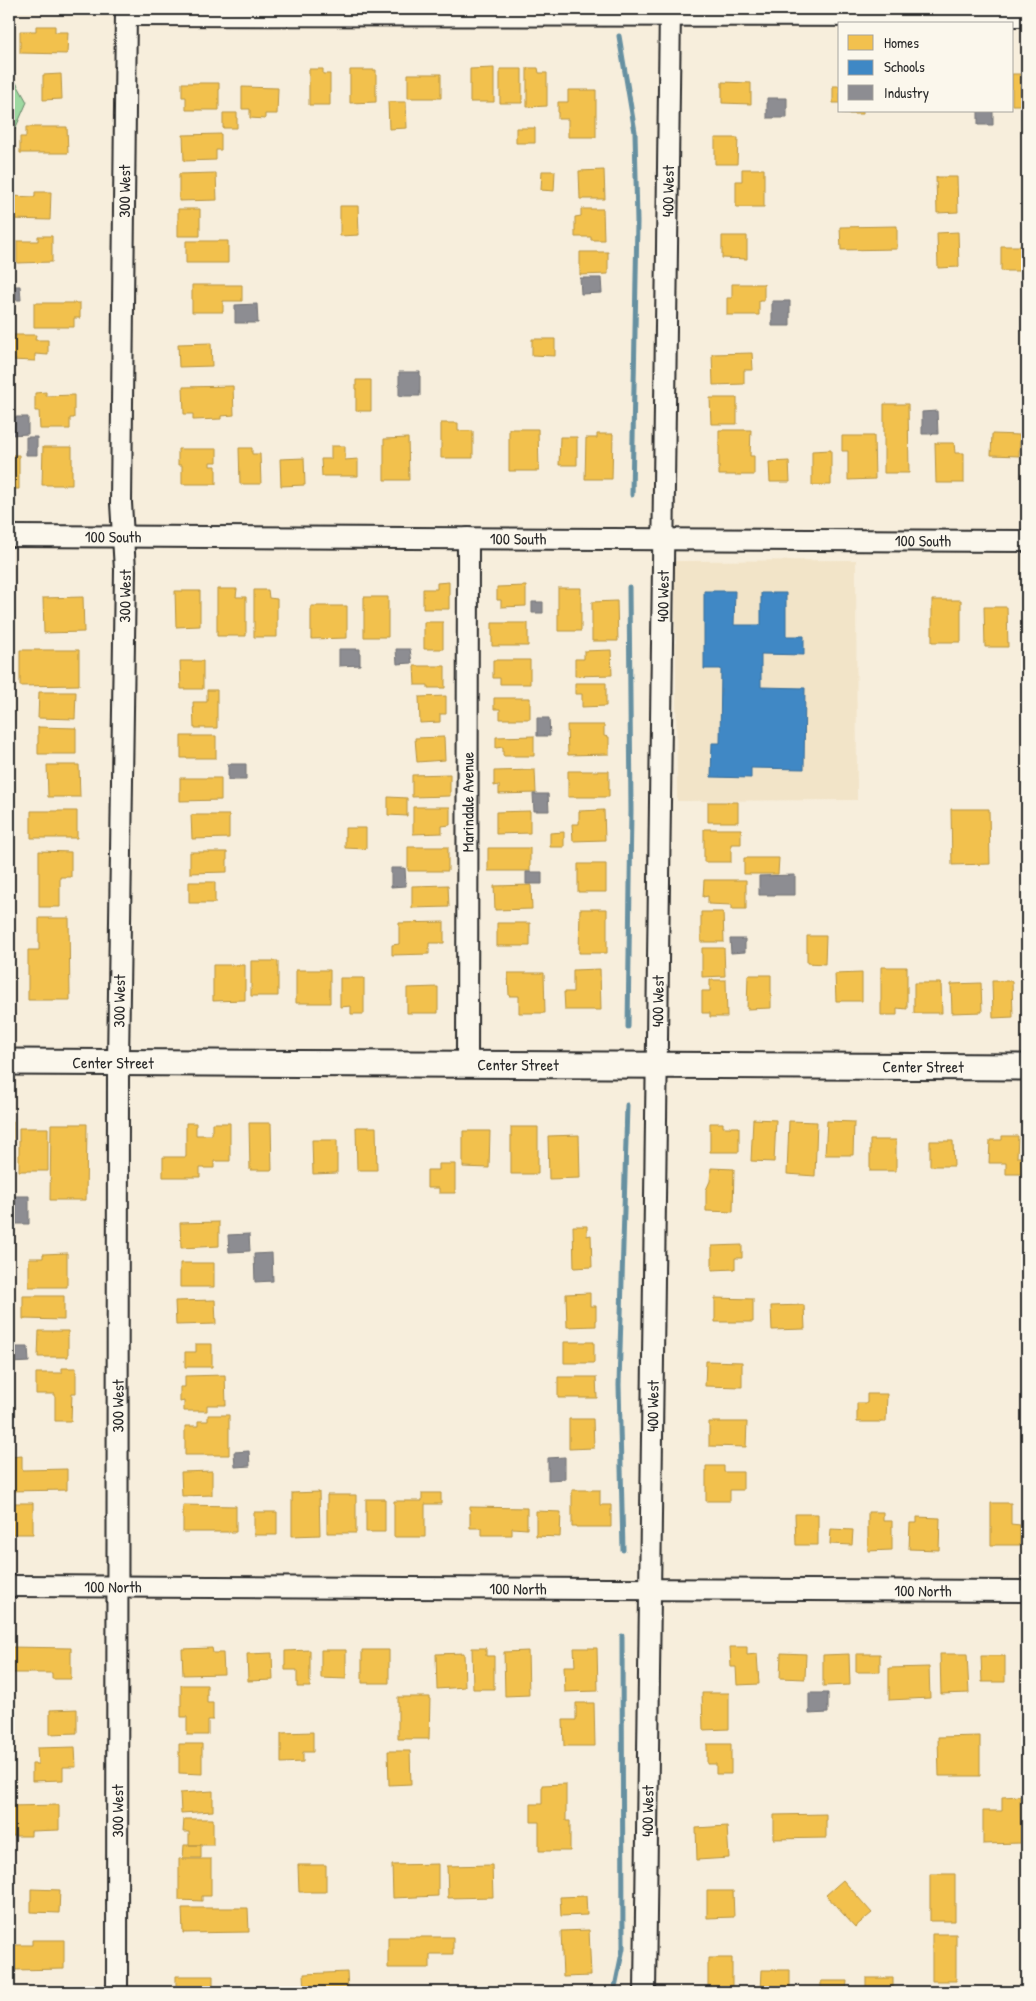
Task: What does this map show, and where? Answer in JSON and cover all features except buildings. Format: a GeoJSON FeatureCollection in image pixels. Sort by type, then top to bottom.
{"type":"FeatureCollection","features":[{"type":"Feature","properties":{"kind":"street"},"geometry":{"type":"LineString","coordinates":[[126,12],[670,12],[1027,16]]}},
{"type":"Feature","properties":{"kind":"street","name":"300 West"},"geometry":{"type":"LineString","coordinates":[[117,1992],[118,1062],[124,536],[121,503],[126,12]]}},
{"type":"Feature","properties":{"kind":"street","name":"400 West"},"geometry":{"type":"LineString","coordinates":[[645,1992],[670,12]]}},
{"type":"Feature","properties":{"kind":"street","name":"100 South"},"geometry":{"type":"LineString","coordinates":[[9,536],[1027,541]]}},
{"type":"Feature","properties":{"kind":"street","name":"Marindale Avenue"},"geometry":{"type":"LineString","coordinates":[[468,538],[468,1064]]}},
{"type":"Feature","properties":{"kind":"street","name":"Center Street"},"geometry":{"type":"LineString","coordinates":[[9,1062],[1027,1067]]}},
{"type":"Feature","properties":{"kind":"street","name":"100 North"},"geometry":{"type":"LineString","coordinates":[[9,1586],[1027,1591]]}},
{"type":"Feature","properties":{"kind":"shaded area"},"geometry":{"type":"Polygon","coordinates":[[[856,560],[857,800],[677,801],[675,561],[856,560]]]}},
{"type":"Feature","properties":{"kind":"green space"},"geometry":{"type":"Polygon","coordinates":[[[9,70],[27,102],[9,143],[9,70]]]}},
{"type":"Feature","properties":{"kind":"waterway"},"geometry":{"type":"LineString","coordinates":[[619,36],[635,132],[637,222],[632,495]]}},
{"type":"Feature","properties":{"kind":"waterway"},"geometry":{"type":"LineString","coordinates":[[628,1027],[631,811],[629,587]]}},
{"type":"Feature","properties":{"kind":"waterway"},"geometry":{"type":"LineString","coordinates":[[623,1550],[619,1385],[627,1105]]}},
{"type":"Feature","properties":{"kind":"waterway"},"geometry":{"type":"LineString","coordinates":[[614,1992],[623,1948],[622,1636]]}}]}
